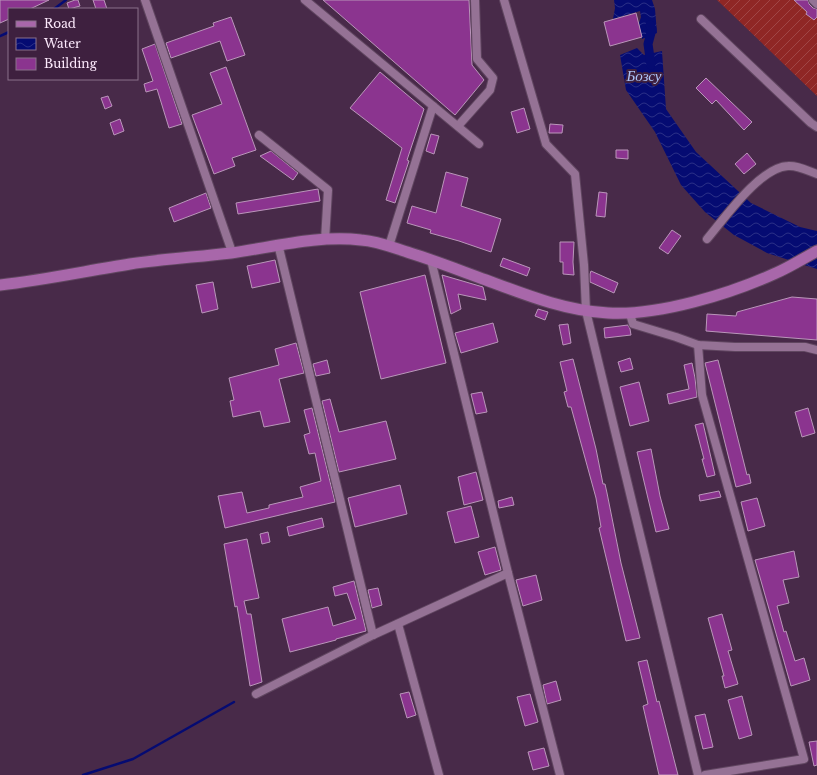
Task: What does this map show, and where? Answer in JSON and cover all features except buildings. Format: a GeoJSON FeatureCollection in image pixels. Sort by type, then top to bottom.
{"type":"FeatureCollection","features":[{"type":"Feature","properties":{"kind":"main road"},"geometry":{"type":"LineString","coordinates":[[0,285],[131,264],[232,252],[278,244],[325,240],[361,240],[389,246],[547,302],[586,311],[630,314],[654,311],[686,303],[749,284],[778,272],[817,251]]}},
{"type":"Feature","properties":{"kind":"street"},"geometry":{"type":"LineString","coordinates":[[145,0],[232,252]]}},
{"type":"Feature","properties":{"kind":"street"},"geometry":{"type":"LineString","coordinates":[[305,0],[479,144]]}},
{"type":"Feature","properties":{"kind":"street"},"geometry":{"type":"LineString","coordinates":[[458,126],[490,90],[493,78],[477,58],[475,0]]}},
{"type":"Feature","properties":{"kind":"street"},"geometry":{"type":"LineString","coordinates":[[504,0],[546,144],[575,174],[584,265],[586,311],[698,775]]}},
{"type":"Feature","properties":{"kind":"street"},"geometry":{"type":"LineString","coordinates":[[813,0],[817,4]]}},
{"type":"Feature","properties":{"kind":"street"},"geometry":{"type":"LineString","coordinates":[[701,19],[817,127]]}},
{"type":"Feature","properties":{"kind":"street"},"geometry":{"type":"LineString","coordinates":[[389,246],[433,106]]}},
{"type":"Feature","properties":{"kind":"street"},"geometry":{"type":"LineString","coordinates":[[259,135],[328,190],[325,240]]}},
{"type":"Feature","properties":{"kind":"street"},"geometry":{"type":"LineString","coordinates":[[707,239],[748,190],[766,174],[786,166],[798,167],[817,174]]}},
{"type":"Feature","properties":{"kind":"street"},"geometry":{"type":"LineString","coordinates":[[278,244],[373,635]]}},
{"type":"Feature","properties":{"kind":"street"},"geometry":{"type":"LineString","coordinates":[[431,260],[508,573],[560,775]]}},
{"type":"Feature","properties":{"kind":"street"},"geometry":{"type":"LineString","coordinates":[[630,314],[633,324],[676,336],[698,345],[735,347],[805,346],[817,350]]}},
{"type":"Feature","properties":{"kind":"street"},"geometry":{"type":"LineString","coordinates":[[698,345],[702,395],[804,759],[705,775]]}},
{"type":"Feature","properties":{"kind":"street"},"geometry":{"type":"LineString","coordinates":[[256,694],[373,635],[508,573]]}},
{"type":"Feature","properties":{"kind":"street"},"geometry":{"type":"LineString","coordinates":[[398,624],[439,775]]}},
{"type":"Feature","properties":{"kind":"shaded area"},"geometry":{"type":"Polygon","coordinates":[[[717,0],[802,0],[817,14],[817,96],[717,0]]]}},
{"type":"Feature","properties":{"kind":"water","name":"Бозсу"},"geometry":{"type":"Polygon","coordinates":[[[614,0],[652,0],[655,9],[657,33],[642,39],[639,23],[641,17],[640,11],[613,19],[615,8],[614,0]]]}},
{"type":"Feature","properties":{"kind":"water","name":"Бозсу"},"geometry":{"type":"Polygon","coordinates":[[[637,48],[644,55],[662,51],[666,109],[696,152],[751,203],[800,227],[817,231],[817,269],[767,253],[734,235],[705,212],[681,185],[655,132],[626,90],[620,55],[637,48]]]}},
{"type":"Feature","properties":{"kind":"waterway"},"geometry":{"type":"LineString","coordinates":[[55,8],[66,0]]}},
{"type":"Feature","properties":{"kind":"waterway","name":"Бозсу"},"geometry":{"type":"LineString","coordinates":[[650,25],[652,29],[648,44],[651,65]]}},
{"type":"Feature","properties":{"kind":"waterway"},"geometry":{"type":"LineString","coordinates":[[0,36],[8,32]]}},
{"type":"Feature","properties":{"kind":"waterway"},"geometry":{"type":"LineString","coordinates":[[83,775],[133,759],[234,702]]}}]}
